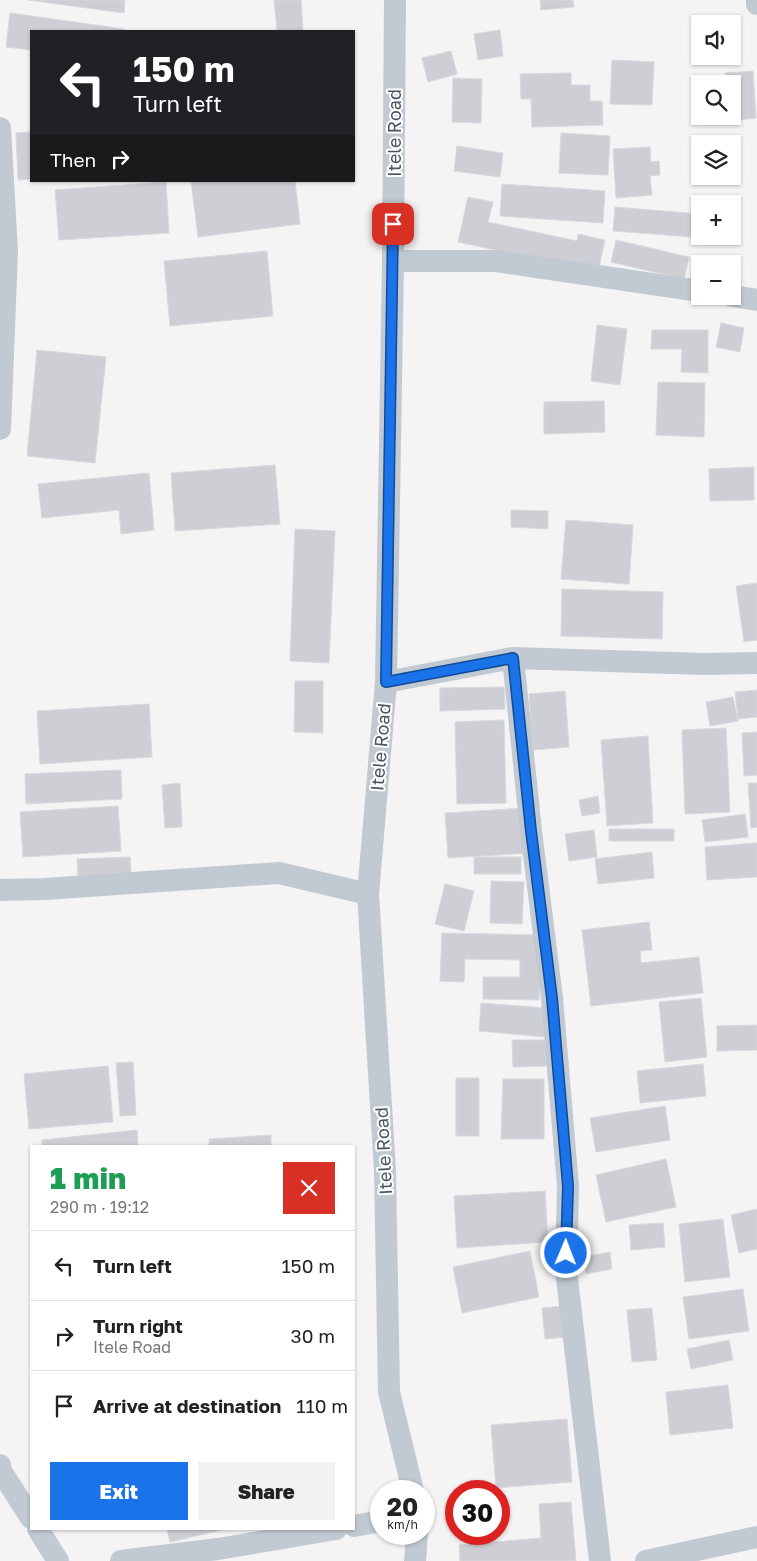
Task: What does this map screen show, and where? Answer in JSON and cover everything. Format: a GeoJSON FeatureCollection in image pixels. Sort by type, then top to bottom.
{"type":"FeatureCollection","features":[{"type":"Feature","properties":{"kind":"street","name":"Itele Road"},"geometry":{"type":"LineString","coordinates":[[394,0],[393,261],[386,682],[368,894],[385,1171],[389,1392],[410,1480]]}},
{"type":"Feature","properties":{"kind":"street"},"geometry":{"type":"LineString","coordinates":[[0,128],[7,252],[0,429]]}},
{"type":"Feature","properties":{"kind":"street"},"geometry":{"type":"LineString","coordinates":[[393,261],[496,261],[691,290]]}},
{"type":"Feature","properties":{"kind":"street"},"geometry":{"type":"LineString","coordinates":[[741,297],[757,300]]}},
{"type":"Feature","properties":{"kind":"street"},"geometry":{"type":"LineString","coordinates":[[386,682],[513,658],[704,664],[757,663]]}},
{"type":"Feature","properties":{"kind":"street"},"geometry":{"type":"LineString","coordinates":[[513,658],[531,831],[552,998],[568,1186],[566,1270],[600,1561]]}},
{"type":"Feature","properties":{"kind":"street"},"geometry":{"type":"LineString","coordinates":[[0,890],[45,890],[279,873],[368,894]]}},
{"type":"Feature","properties":{"kind":"street"},"geometry":{"type":"LineString","coordinates":[[0,1465],[1,1471],[30,1516]]}},
{"type":"Feature","properties":{"kind":"street"},"geometry":{"type":"LineString","coordinates":[[355,1526],[370,1523]]}},
{"type":"Feature","properties":{"kind":"street"},"geometry":{"type":"LineString","coordinates":[[39,1530],[58,1561]]}},
{"type":"Feature","properties":{"kind":"street"},"geometry":{"type":"LineString","coordinates":[[121,1561],[218,1549],[330,1530]]}},
{"type":"Feature","properties":{"kind":"street"},"geometry":{"type":"LineString","coordinates":[[646,1561],[757,1537]]}},
{"type":"Feature","properties":{"kind":"street"},"geometry":{"type":"LineString","coordinates":[[415,1561],[416,1545]]}},
{"type":"Feature","properties":{"kind":"building"},"geometry":{"type":"Polygon","coordinates":[[[28,0],[125,0],[124,13],[28,0]]]}},
{"type":"Feature","properties":{"kind":"building"},"geometry":{"type":"Polygon","coordinates":[[[274,0],[301,0],[303,30],[277,30],[274,0]]]}},
{"type":"Feature","properties":{"kind":"building"},"geometry":{"type":"Polygon","coordinates":[[[540,0],[573,0],[574,7],[541,10],[540,0]]]}},
{"type":"Feature","properties":{"kind":"building"},"geometry":{"type":"Polygon","coordinates":[[[10,13],[124,29],[30,30],[30,50],[6,47],[10,13]]]}},
{"type":"Feature","properties":{"kind":"building"},"geometry":{"type":"Polygon","coordinates":[[[500,30],[503,56],[478,60],[474,34],[500,30]]]}},
{"type":"Feature","properties":{"kind":"building"},"geometry":{"type":"Polygon","coordinates":[[[451,51],[457,74],[428,82],[422,58],[451,51]]]}},
{"type":"Feature","properties":{"kind":"building"},"geometry":{"type":"Polygon","coordinates":[[[612,60],[654,62],[652,105],[610,104],[612,60]]]}},
{"type":"Feature","properties":{"kind":"building"},"geometry":{"type":"Polygon","coordinates":[[[753,71],[756,118],[741,120],[741,75],[725,75],[725,73],[753,71]]]}},
{"type":"Feature","properties":{"kind":"building"},"geometry":{"type":"Polygon","coordinates":[[[571,73],[571,85],[590,85],[590,101],[602,101],[603,125],[532,127],[531,99],[521,99],[520,74],[571,73]]]}},
{"type":"Feature","properties":{"kind":"building"},"geometry":{"type":"Polygon","coordinates":[[[453,78],[482,79],[481,123],[452,122],[453,78]]]}},
{"type":"Feature","properties":{"kind":"building"},"geometry":{"type":"Polygon","coordinates":[[[30,132],[30,179],[18,180],[16,133],[30,132]]]}},
{"type":"Feature","properties":{"kind":"building"},"geometry":{"type":"Polygon","coordinates":[[[561,133],[610,136],[608,175],[559,173],[561,133]]]}},
{"type":"Feature","properties":{"kind":"building"},"geometry":{"type":"Polygon","coordinates":[[[457,146],[503,153],[500,177],[454,171],[457,146]]]}},
{"type":"Feature","properties":{"kind":"building"},"geometry":{"type":"Polygon","coordinates":[[[650,147],[651,162],[659,161],[660,175],[650,176],[652,195],[616,198],[613,149],[650,147]]]}},
{"type":"Feature","properties":{"kind":"building"},"geometry":{"type":"Polygon","coordinates":[[[166,182],[169,233],[59,240],[55,190],[166,182]]]}},
{"type":"Feature","properties":{"kind":"building"},"geometry":{"type":"Polygon","coordinates":[[[191,182],[295,182],[300,224],[198,237],[191,182]]]}},
{"type":"Feature","properties":{"kind":"building"},"geometry":{"type":"Polygon","coordinates":[[[502,184],[605,191],[603,223],[500,216],[502,184]]]}},
{"type":"Feature","properties":{"kind":"building"},"geometry":{"type":"Polygon","coordinates":[[[468,197],[493,202],[488,222],[577,241],[578,234],[605,240],[598,272],[458,242],[468,197]]]}},
{"type":"Feature","properties":{"kind":"building"},"geometry":{"type":"Polygon","coordinates":[[[615,207],[691,213],[691,237],[613,231],[615,207]]]}},
{"type":"Feature","properties":{"kind":"building"},"geometry":{"type":"Polygon","coordinates":[[[616,240],[689,257],[684,279],[611,262],[616,240]]]}},
{"type":"Feature","properties":{"kind":"building"},"geometry":{"type":"Polygon","coordinates":[[[267,251],[273,316],[170,326],[164,261],[267,251]]]}},
{"type":"Feature","properties":{"kind":"building"},"geometry":{"type":"Polygon","coordinates":[[[721,323],[744,328],[740,352],[716,347],[721,323]]]}},
{"type":"Feature","properties":{"kind":"building"},"geometry":{"type":"Polygon","coordinates":[[[597,325],[627,329],[620,385],[591,381],[597,325]]]}},
{"type":"Feature","properties":{"kind":"building"},"geometry":{"type":"Polygon","coordinates":[[[652,330],[708,330],[708,373],[681,372],[682,349],[651,349],[652,330]]]}},
{"type":"Feature","properties":{"kind":"building"},"geometry":{"type":"Polygon","coordinates":[[[37,350],[106,357],[95,463],[27,456],[37,350]]]}},
{"type":"Feature","properties":{"kind":"building"},"geometry":{"type":"Polygon","coordinates":[[[658,382],[705,383],[704,437],[656,435],[658,382]]]}},
{"type":"Feature","properties":{"kind":"building"},"geometry":{"type":"Polygon","coordinates":[[[604,401],[605,432],[544,434],[544,402],[604,401]]]}},
{"type":"Feature","properties":{"kind":"building"},"geometry":{"type":"Polygon","coordinates":[[[275,465],[280,524],[175,531],[171,473],[275,465]]]}},
{"type":"Feature","properties":{"kind":"building"},"geometry":{"type":"Polygon","coordinates":[[[754,467],[754,500],[710,501],[709,469],[754,467]]]}},
{"type":"Feature","properties":{"kind":"building"},"geometry":{"type":"Polygon","coordinates":[[[149,473],[154,530],[121,534],[119,510],[42,518],[38,484],[149,473]]]}},
{"type":"Feature","properties":{"kind":"building"},"geometry":{"type":"Polygon","coordinates":[[[511,510],[548,511],[548,529],[511,527],[511,510]]]}},
{"type":"Feature","properties":{"kind":"building"},"geometry":{"type":"Polygon","coordinates":[[[566,520],[633,525],[629,584],[561,579],[566,520]]]}},
{"type":"Feature","properties":{"kind":"building"},"geometry":{"type":"Polygon","coordinates":[[[295,529],[335,531],[329,663],[290,661],[295,529]]]}},
{"type":"Feature","properties":{"kind":"building"},"geometry":{"type":"Polygon","coordinates":[[[757,583],[757,640],[744,642],[736,586],[757,583]]]}},
{"type":"Feature","properties":{"kind":"building"},"geometry":{"type":"Polygon","coordinates":[[[562,589],[663,592],[662,639],[561,636],[562,589]]]}},
{"type":"Feature","properties":{"kind":"building"},"geometry":{"type":"Polygon","coordinates":[[[295,681],[323,681],[323,733],[294,732],[295,681]]]}},
{"type":"Feature","properties":{"kind":"building"},"geometry":{"type":"Polygon","coordinates":[[[504,687],[505,709],[440,711],[440,688],[504,687]]]}},
{"type":"Feature","properties":{"kind":"building"},"geometry":{"type":"Polygon","coordinates":[[[757,690],[757,717],[738,719],[735,692],[757,690]]]}},
{"type":"Feature","properties":{"kind":"building"},"geometry":{"type":"Polygon","coordinates":[[[565,691],[569,747],[533,750],[529,694],[565,691]]]}},
{"type":"Feature","properties":{"kind":"building"},"geometry":{"type":"Polygon","coordinates":[[[733,697],[738,721],[710,726],[706,702],[733,697]]]}},
{"type":"Feature","properties":{"kind":"building"},"geometry":{"type":"Polygon","coordinates":[[[149,704],[152,757],[40,764],[37,711],[149,704]]]}},
{"type":"Feature","properties":{"kind":"building"},"geometry":{"type":"Polygon","coordinates":[[[504,720],[506,803],[457,804],[455,722],[504,720]]]}},
{"type":"Feature","properties":{"kind":"building"},"geometry":{"type":"Polygon","coordinates":[[[726,728],[730,812],[685,814],[682,730],[726,728]]]}},
{"type":"Feature","properties":{"kind":"building"},"geometry":{"type":"Polygon","coordinates":[[[757,732],[757,775],[744,776],[742,733],[757,732]]]}},
{"type":"Feature","properties":{"kind":"building"},"geometry":{"type":"Polygon","coordinates":[[[648,736],[653,823],[607,826],[601,740],[648,736]]]}},
{"type":"Feature","properties":{"kind":"building"},"geometry":{"type":"Polygon","coordinates":[[[121,770],[122,799],[26,804],[25,774],[121,770]]]}},
{"type":"Feature","properties":{"kind":"building"},"geometry":{"type":"Polygon","coordinates":[[[180,783],[182,827],[165,828],[162,785],[180,783]]]}},
{"type":"Feature","properties":{"kind":"building"},"geometry":{"type":"Polygon","coordinates":[[[748,783],[757,783],[757,827],[751,828],[748,783]]]}},
{"type":"Feature","properties":{"kind":"building"},"geometry":{"type":"Polygon","coordinates":[[[598,796],[600,813],[582,816],[579,800],[598,796]]]}},
{"type":"Feature","properties":{"kind":"building"},"geometry":{"type":"Polygon","coordinates":[[[118,806],[121,851],[23,857],[20,812],[118,806]]]}},
{"type":"Feature","properties":{"kind":"building"},"geometry":{"type":"Polygon","coordinates":[[[526,808],[529,853],[448,858],[445,813],[526,808]]]}},
{"type":"Feature","properties":{"kind":"building"},"geometry":{"type":"Polygon","coordinates":[[[745,814],[748,837],[705,842],[702,820],[745,814]]]}},
{"type":"Feature","properties":{"kind":"building"},"geometry":{"type":"Polygon","coordinates":[[[609,829],[674,829],[674,841],[609,841],[609,829]]]}},
{"type":"Feature","properties":{"kind":"building"},"geometry":{"type":"Polygon","coordinates":[[[594,830],[597,857],[569,861],[565,834],[594,830]]]}},
{"type":"Feature","properties":{"kind":"building"},"geometry":{"type":"Polygon","coordinates":[[[757,843],[757,877],[707,880],[705,847],[757,843]]]}},
{"type":"Feature","properties":{"kind":"building"},"geometry":{"type":"Polygon","coordinates":[[[652,852],[654,878],[598,884],[595,859],[652,852]]]}},
{"type":"Feature","properties":{"kind":"building"},"geometry":{"type":"Polygon","coordinates":[[[130,857],[131,873],[78,876],[77,859],[130,857]]]}},
{"type":"Feature","properties":{"kind":"building"},"geometry":{"type":"Polygon","coordinates":[[[474,857],[521,857],[521,874],[474,874],[474,857]]]}},
{"type":"Feature","properties":{"kind":"building"},"geometry":{"type":"Polygon","coordinates":[[[491,881],[524,882],[522,924],[490,923],[491,881]]]}},
{"type":"Feature","properties":{"kind":"building"},"geometry":{"type":"Polygon","coordinates":[[[445,884],[474,891],[464,931],[435,924],[445,884]]]}},
{"type":"Feature","properties":{"kind":"building"},"geometry":{"type":"Polygon","coordinates":[[[649,922],[652,950],[640,951],[641,963],[699,957],[703,993],[591,1006],[582,930],[649,922]]]}},
{"type":"Feature","properties":{"kind":"building"},"geometry":{"type":"Polygon","coordinates":[[[442,933],[541,935],[539,1000],[483,999],[483,977],[520,977],[520,960],[465,959],[464,982],[440,981],[442,933]]]}},
{"type":"Feature","properties":{"kind":"building"},"geometry":{"type":"Polygon","coordinates":[[[701,998],[707,1057],[665,1062],[659,1002],[701,998]]]}},
{"type":"Feature","properties":{"kind":"building"},"geometry":{"type":"Polygon","coordinates":[[[481,1003],[547,1008],[545,1037],[479,1031],[481,1003]]]}},
{"type":"Feature","properties":{"kind":"building"},"geometry":{"type":"Polygon","coordinates":[[[757,1025],[757,1050],[717,1051],[717,1026],[757,1025]]]}},
{"type":"Feature","properties":{"kind":"building"},"geometry":{"type":"Polygon","coordinates":[[[512,1040],[547,1040],[547,1066],[513,1067],[512,1040]]]}},
{"type":"Feature","properties":{"kind":"building"},"geometry":{"type":"Polygon","coordinates":[[[133,1062],[136,1115],[120,1116],[116,1063],[133,1062]]]}},
{"type":"Feature","properties":{"kind":"building"},"geometry":{"type":"Polygon","coordinates":[[[703,1064],[706,1096],[640,1103],[637,1071],[703,1064]]]}},
{"type":"Feature","properties":{"kind":"building"},"geometry":{"type":"Polygon","coordinates":[[[108,1066],[113,1122],[29,1129],[24,1074],[108,1066]]]}},
{"type":"Feature","properties":{"kind":"building"},"geometry":{"type":"Polygon","coordinates":[[[456,1078],[479,1078],[479,1136],[456,1136],[456,1078]]]}},
{"type":"Feature","properties":{"kind":"building"},"geometry":{"type":"Polygon","coordinates":[[[503,1079],[544,1079],[544,1139],[501,1139],[503,1079]]]}},
{"type":"Feature","properties":{"kind":"building"},"geometry":{"type":"Polygon","coordinates":[[[665,1106],[670,1140],[596,1152],[590,1118],[665,1106]]]}},
{"type":"Feature","properties":{"kind":"building"},"geometry":{"type":"Polygon","coordinates":[[[137,1130],[138,1145],[42,1145],[42,1140],[137,1130]]]}},
{"type":"Feature","properties":{"kind":"building"},"geometry":{"type":"Polygon","coordinates":[[[271,1135],[271,1145],[209,1145],[209,1139],[271,1135]]]}},
{"type":"Feature","properties":{"kind":"building"},"geometry":{"type":"Polygon","coordinates":[[[666,1159],[676,1207],[606,1222],[596,1175],[666,1159]]]}},
{"type":"Feature","properties":{"kind":"building"},"geometry":{"type":"Polygon","coordinates":[[[545,1191],[548,1242],[457,1248],[454,1196],[545,1191]]]}},
{"type":"Feature","properties":{"kind":"building"},"geometry":{"type":"Polygon","coordinates":[[[757,1209],[757,1249],[739,1253],[731,1215],[757,1209]]]}},
{"type":"Feature","properties":{"kind":"building"},"geometry":{"type":"Polygon","coordinates":[[[723,1219],[730,1277],[685,1282],[679,1224],[723,1219]]]}},
{"type":"Feature","properties":{"kind":"building"},"geometry":{"type":"Polygon","coordinates":[[[663,1223],[665,1247],[631,1250],[629,1225],[663,1223]]]}},
{"type":"Feature","properties":{"kind":"building"},"geometry":{"type":"Polygon","coordinates":[[[530,1251],[539,1297],[462,1313],[453,1267],[530,1251]]]}},
{"type":"Feature","properties":{"kind":"building"},"geometry":{"type":"Polygon","coordinates":[[[610,1252],[612,1269],[586,1274],[583,1257],[610,1252]]]}},
{"type":"Feature","properties":{"kind":"building"},"geometry":{"type":"Polygon","coordinates":[[[743,1289],[749,1331],[689,1339],[683,1297],[743,1289]]]}},
{"type":"Feature","properties":{"kind":"building"},"geometry":{"type":"Polygon","coordinates":[[[564,1306],[567,1337],[545,1339],[542,1308],[564,1306]]]}},
{"type":"Feature","properties":{"kind":"building"},"geometry":{"type":"Polygon","coordinates":[[[652,1308],[657,1360],[632,1362],[627,1310],[652,1308]]]}},
{"type":"Feature","properties":{"kind":"building"},"geometry":{"type":"Polygon","coordinates":[[[729,1340],[733,1360],[691,1369],[687,1349],[729,1340]]]}},
{"type":"Feature","properties":{"kind":"building"},"geometry":{"type":"Polygon","coordinates":[[[728,1385],[733,1428],[670,1435],[666,1392],[728,1385]]]}},
{"type":"Feature","properties":{"kind":"building"},"geometry":{"type":"Polygon","coordinates":[[[567,1419],[572,1482],[510,1487],[510,1480],[495,1480],[491,1425],[567,1419]]]}},
{"type":"Feature","properties":{"kind":"building"},"geometry":{"type":"Polygon","coordinates":[[[571,1502],[576,1561],[460,1561],[459,1545],[510,1545],[510,1541],[541,1538],[539,1504],[571,1502]]]}},
{"type":"Feature","properties":{"kind":"building"},"geometry":{"type":"Polygon","coordinates":[[[167,1530],[222,1530],[170,1542],[167,1530]]]}},
{"type":"Feature","properties":{"kind":"route"},"geometry":{"type":"LineString","coordinates":[[393,224],[386,682],[513,658],[531,831],[552,998],[568,1186],[566,1253]]}}]}
